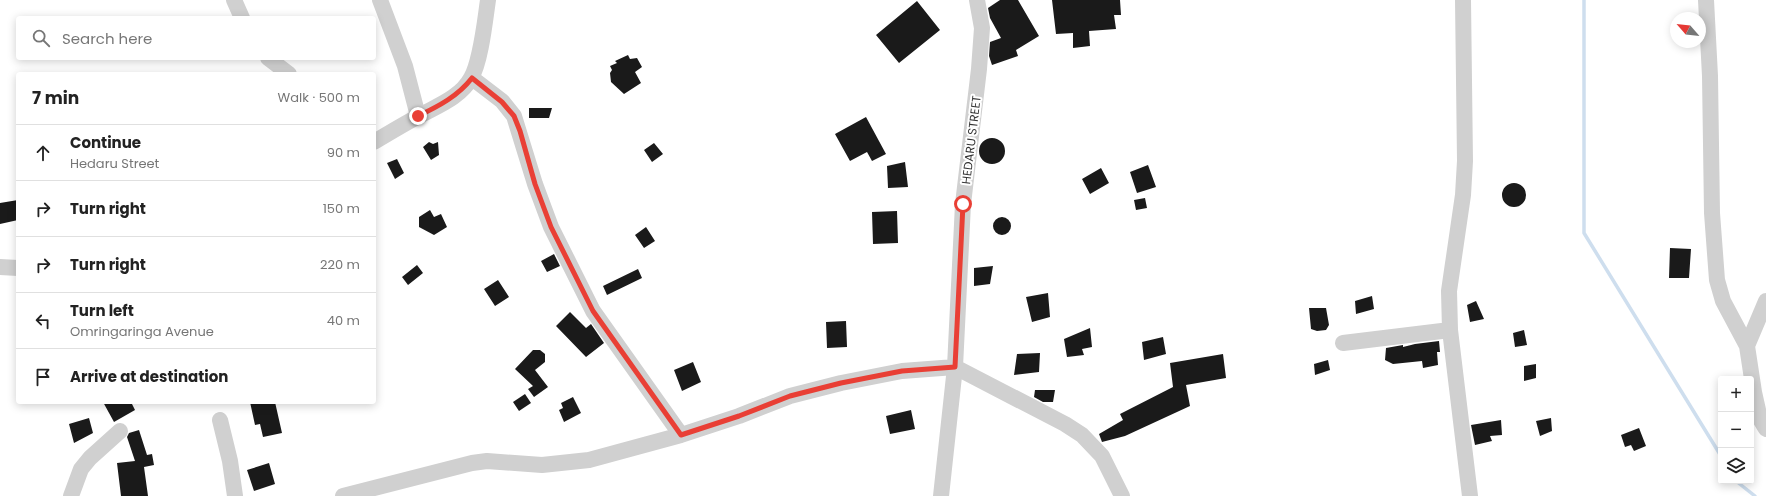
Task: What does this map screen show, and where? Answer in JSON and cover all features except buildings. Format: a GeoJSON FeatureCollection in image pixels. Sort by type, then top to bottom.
{"type":"FeatureCollection","features":[{"type":"Feature","properties":{"kind":"street"},"geometry":{"type":"LineString","coordinates":[[234,0],[241,16]]}},
{"type":"Feature","properties":{"kind":"street"},"geometry":{"type":"LineString","coordinates":[[380,0],[405,66],[418,116]]}},
{"type":"Feature","properties":{"kind":"street"},"geometry":{"type":"LineString","coordinates":[[377,137],[444,103],[463,90],[472,78],[483,34],[488,0]]}},
{"type":"Feature","properties":{"kind":"street","name":"HEDARU STREET"},"geometry":{"type":"LineString","coordinates":[[942,496],[955,367],[963,204],[979,69],[982,28],[977,0]]}},
{"type":"Feature","properties":{"kind":"street"},"geometry":{"type":"LineString","coordinates":[[1463,0],[1465,162],[1449,291],[1450,330],[1470,496]]}},
{"type":"Feature","properties":{"kind":"street"},"geometry":{"type":"LineString","coordinates":[[1706,0],[1710,76],[1712,220],[1717,280],[1723,301],[1746,346],[1760,419],[1766,428]]}},
{"type":"Feature","properties":{"kind":"street"},"geometry":{"type":"LineString","coordinates":[[271,60],[286,72]]}},
{"type":"Feature","properties":{"kind":"street"},"geometry":{"type":"LineString","coordinates":[[472,78],[502,102],[514,116],[520,131],[535,184],[551,227],[593,311],[681,435]]}},
{"type":"Feature","properties":{"kind":"street"},"geometry":{"type":"LineString","coordinates":[[0,267],[16,268]]}},
{"type":"Feature","properties":{"kind":"street"},"geometry":{"type":"LineString","coordinates":[[1746,346],[1766,301]]}},
{"type":"Feature","properties":{"kind":"street"},"geometry":{"type":"LineString","coordinates":[[1343,343],[1450,330]]}},
{"type":"Feature","properties":{"kind":"street"},"geometry":{"type":"LineString","coordinates":[[343,496],[472,463],[486,461],[542,465],[589,460],[681,435],[739,416],[790,396],[841,383],[902,371],[955,367],[1064,424],[1082,435],[1102,456],[1122,496]]}},
{"type":"Feature","properties":{"kind":"street"},"geometry":{"type":"LineString","coordinates":[[220,420],[230,462],[235,496]]}},
{"type":"Feature","properties":{"kind":"street"},"geometry":{"type":"LineString","coordinates":[[71,496],[81,470],[90,458],[120,431]]}},
{"type":"Feature","properties":{"kind":"waterway"},"geometry":{"type":"LineString","coordinates":[[1584,0],[1584,233],[1718,451]]}},
{"type":"Feature","properties":{"kind":"waterway"},"geometry":{"type":"LineString","coordinates":[[1740,484],[1755,496]]}},
{"type":"Feature","properties":{"kind":"route"},"geometry":{"type":"LineString","coordinates":[[418,116],[444,103],[463,90],[472,78],[502,102],[514,116],[520,131],[535,184],[551,227],[593,311],[681,435],[739,416],[790,396],[841,383],[902,371],[955,367],[963,204]]}}]}
